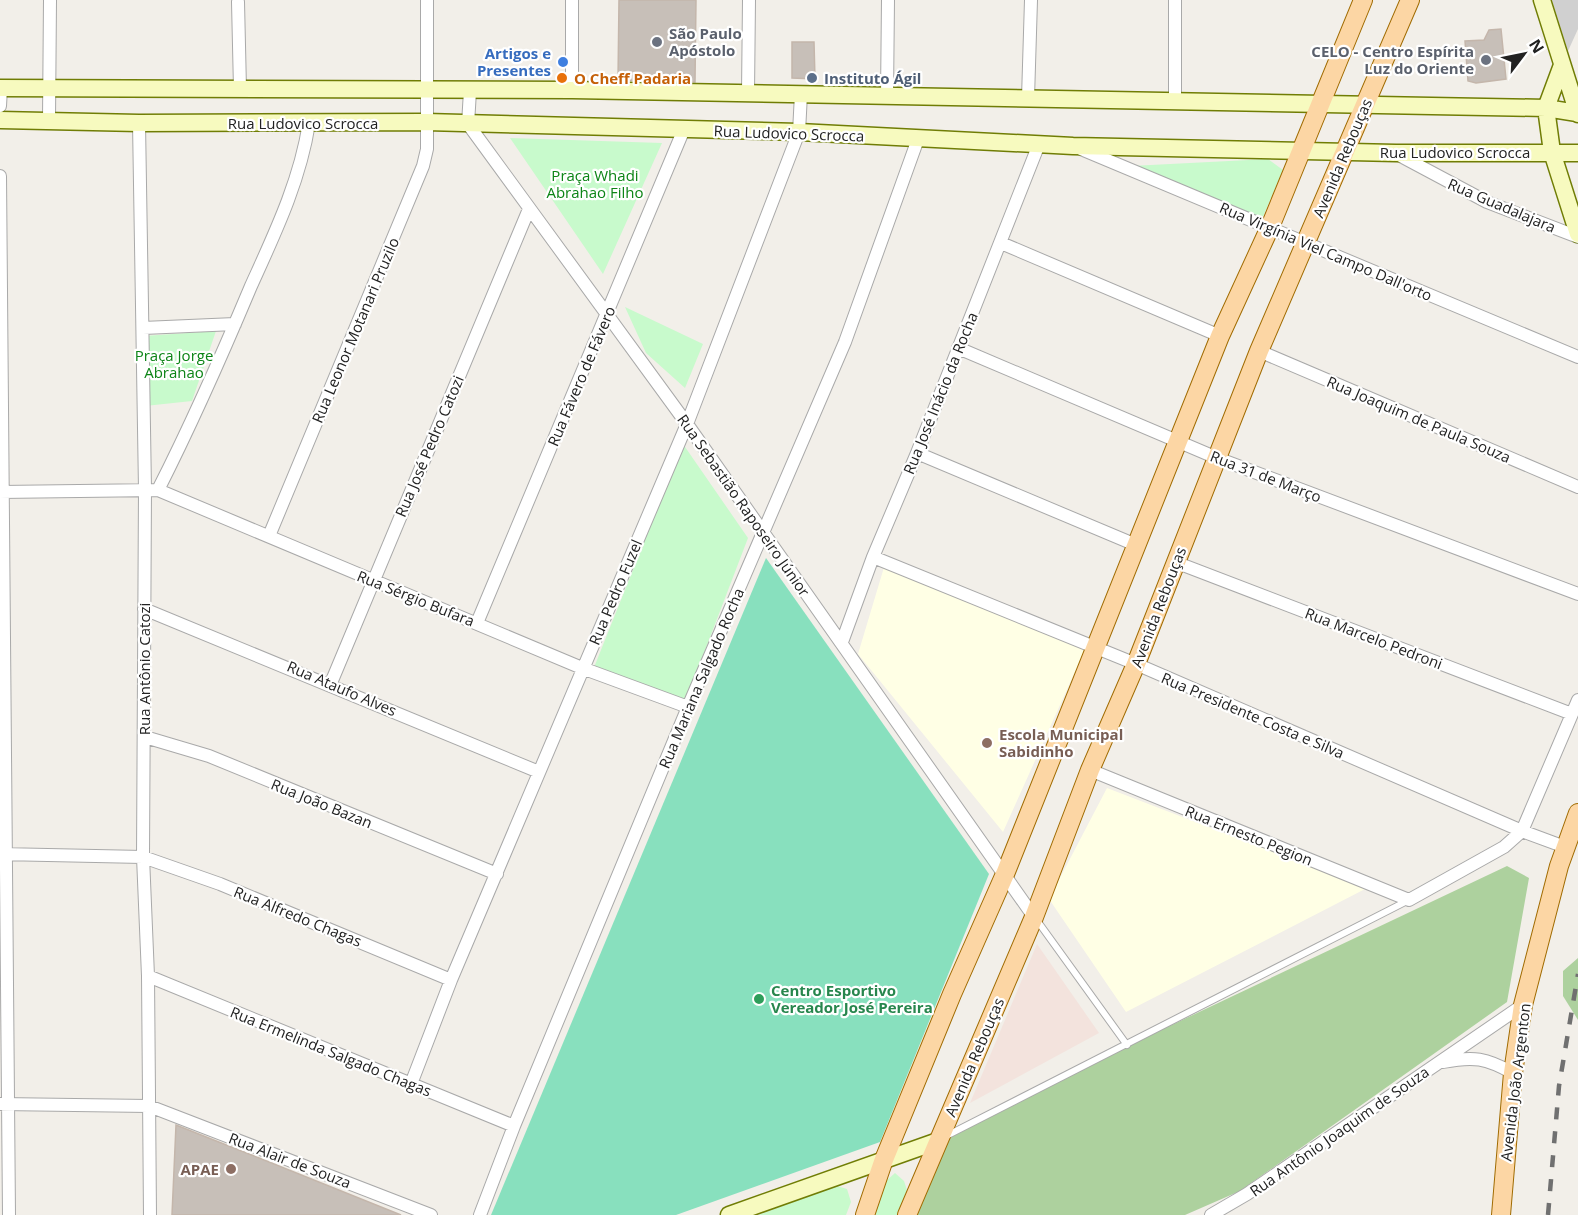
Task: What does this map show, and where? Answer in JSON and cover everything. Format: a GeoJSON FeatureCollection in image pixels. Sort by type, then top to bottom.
{"type":"FeatureCollection","features":[{"type":"Feature","properties":{"kind":"main road"},"geometry":{"type":"LineString","coordinates":[[864,1215],[883,1162],[952,994],[1005,874],[1220,336],[1270,228],[1363,0]]}},
{"type":"Feature","properties":{"kind":"main road","name":"Avenida Rebouças"},"geometry":{"type":"LineString","coordinates":[[907,1215],[1034,917],[1090,770],[1136,664],[1259,351],[1410,0]]}},
{"type":"Feature","properties":{"kind":"main road","name":"Avenida João Argenton"},"geometry":{"type":"LineString","coordinates":[[1501,1215],[1514,1073],[1523,1005],[1565,847],[1578,813]]}},
{"type":"Feature","properties":{"kind":"street"},"geometry":{"type":"LineString","coordinates":[[49,119],[50,0]]}},
{"type":"Feature","properties":{"kind":"street","name":"Rua Leonor Motanari Pruzilo"},"geometry":{"type":"LineString","coordinates":[[269,536],[416,183],[427,150],[427,0]]}},
{"type":"Feature","properties":{"kind":"street"},"geometry":{"type":"LineString","coordinates":[[572,0],[572,90]]}},
{"type":"Feature","properties":{"kind":"street"},"geometry":{"type":"LineString","coordinates":[[748,93],[749,0]]}},
{"type":"Feature","properties":{"kind":"street"},"geometry":{"type":"LineString","coordinates":[[887,96],[888,0]]}},
{"type":"Feature","properties":{"kind":"street"},"geometry":{"type":"LineString","coordinates":[[1028,98],[1031,0]]}},
{"type":"Feature","properties":{"kind":"street"},"geometry":{"type":"LineString","coordinates":[[1174,101],[1175,0]]}},
{"type":"Feature","properties":{"kind":"street"},"geometry":{"type":"LineString","coordinates":[[0,106],[1,88],[49,87],[426,91],[572,90],[1320,103],[1546,108],[1578,114],[1542,0]]}},
{"type":"Feature","properties":{"kind":"street"},"geometry":{"type":"LineString","coordinates":[[238,2],[240,89]]}},
{"type":"Feature","properties":{"kind":"street"},"geometry":{"type":"LineString","coordinates":[[1562,65],[1546,108],[1552,152],[1578,236]]}},
{"type":"Feature","properties":{"kind":"street"},"geometry":{"type":"LineString","coordinates":[[468,124],[470,91]]}},
{"type":"Feature","properties":{"kind":"street","name":"Rua Pedro Fuzel"},"geometry":{"type":"LineString","coordinates":[[411,1084],[451,980],[687,424],[799,132],[801,94]]}},
{"type":"Feature","properties":{"kind":"street","name":"Rua Ludovico Scrocca"},"geometry":{"type":"LineString","coordinates":[[0,120],[49,119],[139,123],[426,122],[799,132],[1073,146],[1396,153],[1578,153]]}},
{"type":"Feature","properties":{"kind":"street","name":"Rua Antônio Catozi"},"geometry":{"type":"LineString","coordinates":[[139,123],[143,328],[151,489],[144,609],[143,857],[148,976],[150,1215]]}},
{"type":"Feature","properties":{"kind":"street"},"geometry":{"type":"LineString","coordinates":[[2,492],[151,489],[199,409],[303,161],[309,123]]}},
{"type":"Feature","properties":{"kind":"street","name":"Rua Sebastião Raposeiro Júnior"},"geometry":{"type":"LineString","coordinates":[[468,124],[687,424],[762,534],[842,642],[1034,917]]}},
{"type":"Feature","properties":{"kind":"street","name":"Rua Fávero de Fávero"},"geometry":{"type":"LineString","coordinates":[[477,623],[684,129]]}},
{"type":"Feature","properties":{"kind":"street","name":"Rua Mariana Salgado Rocha"},"geometry":{"type":"LineString","coordinates":[[480,1215],[514,1126],[688,707],[845,342],[918,139]]}},
{"type":"Feature","properties":{"kind":"street","name":"Rua José Inácio da Rocha"},"geometry":{"type":"LineString","coordinates":[[842,642],[873,557],[917,453],[1039,144]]}},
{"type":"Feature","properties":{"kind":"street","name":"Rua Virgínia Viel Campo Dall'orto"},"geometry":{"type":"LineString","coordinates":[[1073,146],[1578,357]]}},
{"type":"Feature","properties":{"kind":"street","name":"Rua Guadalajara"},"geometry":{"type":"LineString","coordinates":[[1396,153],[1487,202],[1578,236]]}},
{"type":"Feature","properties":{"kind":"street"},"geometry":{"type":"LineString","coordinates":[[0,176],[4,1104],[9,1215]]}},
{"type":"Feature","properties":{"kind":"street","name":"Rua José Pedro Catozi"},"geometry":{"type":"LineString","coordinates":[[331,683],[529,209]]}},
{"type":"Feature","properties":{"kind":"street"},"geometry":{"type":"LineString","coordinates":[[1001,243],[1220,336]]}},
{"type":"Feature","properties":{"kind":"street"},"geometry":{"type":"LineString","coordinates":[[143,328],[235,324]]}},
{"type":"Feature","properties":{"kind":"street","name":"Rua 31 de Março"},"geometry":{"type":"LineString","coordinates":[[958,348],[1217,458],[1578,594]]}},
{"type":"Feature","properties":{"kind":"street","name":"Rua Joaquim de Paula Souza"},"geometry":{"type":"LineString","coordinates":[[1259,351],[1578,487]]}},
{"type":"Feature","properties":{"kind":"street"},"geometry":{"type":"LineString","coordinates":[[917,453],[1136,545]]}},
{"type":"Feature","properties":{"kind":"street","name":"Rua Sérgio Bufara"},"geometry":{"type":"LineString","coordinates":[[151,489],[269,536],[582,668],[688,707]]}},
{"type":"Feature","properties":{"kind":"street","name":"Rua Presidente Costa e Silva"},"geometry":{"type":"LineString","coordinates":[[873,557],[1136,664],[1522,831],[1565,847]]}},
{"type":"Feature","properties":{"kind":"street","name":"Rua Marcelo Pedroni"},"geometry":{"type":"LineString","coordinates":[[1175,562],[1572,714]]}},
{"type":"Feature","properties":{"kind":"street","name":"Rua Ataufo Alves"},"geometry":{"type":"LineString","coordinates":[[144,609],[331,683],[539,772]]}},
{"type":"Feature","properties":{"kind":"street"},"geometry":{"type":"LineString","coordinates":[[1409,900],[1504,847],[1522,831],[1578,700]]}},
{"type":"Feature","properties":{"kind":"street","name":"Rua João Bazan"},"geometry":{"type":"LineString","coordinates":[[145,737],[208,756],[497,874]]}},
{"type":"Feature","properties":{"kind":"street","name":"Rua Ernesto Pegion"},"geometry":{"type":"LineString","coordinates":[[1090,770],[1409,900]]}},
{"type":"Feature","properties":{"kind":"street","name":"Rua Alfredo Chagas"},"geometry":{"type":"LineString","coordinates":[[4,854],[143,857],[220,884],[451,980]]}},
{"type":"Feature","properties":{"kind":"street","name":"Rua Ermelinda Salgado Chagas"},"geometry":{"type":"LineString","coordinates":[[148,976],[514,1126]]}},
{"type":"Feature","properties":{"kind":"street","name":"Rua Antônio Joaquim de Souza"},"geometry":{"type":"LineString","coordinates":[[1211,1215],[1226,1211],[1523,1005]]}},
{"type":"Feature","properties":{"kind":"street","name":"Rua Antônio Joaquim de Souza"},"geometry":{"type":"LineString","coordinates":[[1436,1064],[1466,1058],[1488,1059],[1514,1073]]}},
{"type":"Feature","properties":{"kind":"street"},"geometry":{"type":"LineString","coordinates":[[4,1104],[149,1106]]}},
{"type":"Feature","properties":{"kind":"street","name":"Rua Alair de Souza"},"geometry":{"type":"LineString","coordinates":[[149,1106],[431,1215]]}},
{"type":"Feature","properties":{"kind":"street"},"geometry":{"type":"LineString","coordinates":[[729,1215],[938,1141]]}},
{"type":"Feature","properties":{"kind":"lane"},"geometry":{"type":"LineString","coordinates":[[938,1141],[1409,900]]}},
{"type":"Feature","properties":{"kind":"lane"},"geometry":{"type":"LineString","coordinates":[[1034,917],[1127,1045]]}},
{"type":"Feature","properties":{"kind":"shaded area"},"geometry":{"type":"Polygon","coordinates":[[[1552,0],[1578,0],[1578,29],[1568,51],[1552,0]]]}},
{"type":"Feature","properties":{"kind":"shaded area","name":"Escola Municipal Sabidinho"},"geometry":{"type":"Polygon","coordinates":[[[885,564],[1086,647],[1003,832],[858,654],[885,564]]]}},
{"type":"Feature","properties":{"kind":"shaded area"},"geometry":{"type":"Polygon","coordinates":[[[1107,788],[1367,888],[1126,1012],[1049,899],[1107,788]]]}},
{"type":"Feature","properties":{"kind":"shaded area"},"geometry":{"type":"Polygon","coordinates":[[[1037,944],[1099,1033],[970,1103],[1037,944]]]}},
{"type":"Feature","properties":{"kind":"green space","name":"Praça Whadi Abrahao Filho"},"geometry":{"type":"Polygon","coordinates":[[[510,138],[662,143],[603,274],[510,138]]]}},
{"type":"Feature","properties":{"kind":"green space"},"geometry":{"type":"Polygon","coordinates":[[[1268,159],[1283,170],[1262,219],[1131,166],[1268,159]]]}},
{"type":"Feature","properties":{"kind":"green space"},"geometry":{"type":"Polygon","coordinates":[[[625,307],[703,344],[685,388],[646,353],[625,307]]]}},
{"type":"Feature","properties":{"kind":"green space","name":"Praça Jorge Abrahao"},"geometry":{"type":"Polygon","coordinates":[[[216,331],[192,401],[145,406],[144,336],[216,331]]]}},
{"type":"Feature","properties":{"kind":"green space"},"geometry":{"type":"Polygon","coordinates":[[[683,444],[748,538],[686,700],[593,670],[683,444]]]}},
{"type":"Feature","properties":{"kind":"green space","name":"Centro Esportivo Vereador José Pereira"},"geometry":{"type":"Polygon","coordinates":[[[766,558],[989,874],[880,1142],[676,1215],[491,1215],[766,558]]]}},
{"type":"Feature","properties":{"kind":"green space"},"geometry":{"type":"Polygon","coordinates":[[[1507,866],[1529,878],[1507,1002],[1240,1191],[1185,1215],[911,1215],[946,1132],[1507,866]]]}},
{"type":"Feature","properties":{"kind":"green space"},"geometry":{"type":"Polygon","coordinates":[[[1578,958],[1578,1020],[1563,996],[1563,971],[1578,958]]]}},
{"type":"Feature","properties":{"kind":"green space"},"geometry":{"type":"Polygon","coordinates":[[[895,1173],[904,1181],[907,1190],[897,1215],[873,1215],[886,1181],[895,1173]]]}},
{"type":"Feature","properties":{"kind":"green space"},"geometry":{"type":"Polygon","coordinates":[[[837,1186],[847,1189],[851,1202],[846,1215],[758,1215],[837,1186]]]}},
{"type":"Feature","properties":{"kind":"building","name":"São Paulo Apóstolo"},"geometry":{"type":"Polygon","coordinates":[[[619,0],[696,0],[695,82],[618,80],[619,0]]]}},
{"type":"Feature","properties":{"kind":"building","name":"CELO - Centro Espírita Luz do Oriente"},"geometry":{"type":"Polygon","coordinates":[[[1501,29],[1506,79],[1476,83],[1468,81],[1465,41],[1484,40],[1489,30],[1501,29]]]}},
{"type":"Feature","properties":{"kind":"building"},"geometry":{"type":"Polygon","coordinates":[[[792,42],[814,42],[815,79],[792,78],[792,42]]]}},
{"type":"Feature","properties":{"kind":"building","name":"APAE"},"geometry":{"type":"Polygon","coordinates":[[[176,1125],[254,1156],[401,1215],[172,1215],[176,1125]]]}},
{"type":"Feature","properties":{"kind":"railway"},"geometry":{"type":"LineString","coordinates":[[1548,1215],[1559,1086],[1578,974]]}},
{"type":"Feature","properties":{"kind":"place","name":"São Paulo Apóstolo"},"geometry":{"type":"Point","coordinates":[657,42]}},
{"type":"Feature","properties":{"kind":"place","name":"CELO - Centro Espírita Luz do Oriente"},"geometry":{"type":"Point","coordinates":[1486,60]}},
{"type":"Feature","properties":{"kind":"place","name":"Artigos e Presentes"},"geometry":{"type":"Point","coordinates":[563,62]}},
{"type":"Feature","properties":{"kind":"place","name":"O Cheff Padaria"},"geometry":{"type":"Point","coordinates":[562,78]}},
{"type":"Feature","properties":{"kind":"place","name":"Instituto Ágil"},"geometry":{"type":"Point","coordinates":[812,78]}},
{"type":"Feature","properties":{"kind":"place","name":"Escola Municipal Sabidinho"},"geometry":{"type":"Point","coordinates":[987,743]}},
{"type":"Feature","properties":{"kind":"place","name":"Centro Esportivo Vereador José Pereira"},"geometry":{"type":"Point","coordinates":[759,999]}},
{"type":"Feature","properties":{"kind":"place","name":"APAE"},"geometry":{"type":"Point","coordinates":[231,1169]}}]}
